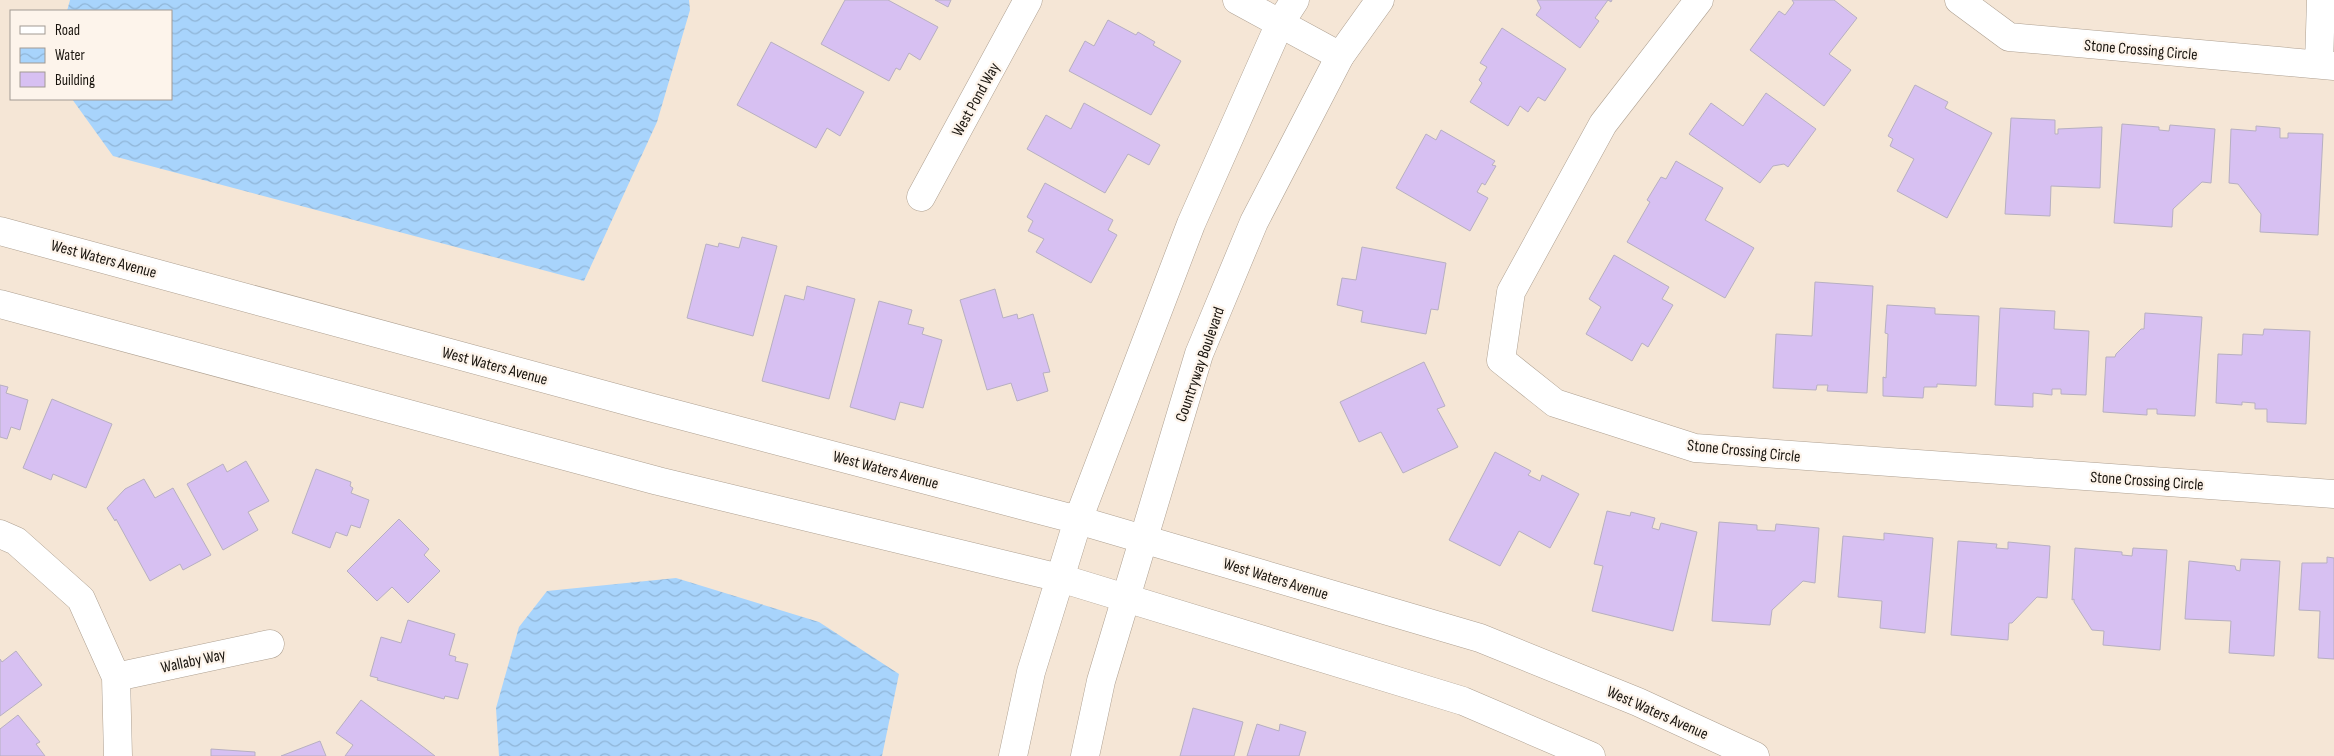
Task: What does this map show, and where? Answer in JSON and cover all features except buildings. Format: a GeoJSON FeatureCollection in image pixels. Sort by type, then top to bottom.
{"type":"FeatureCollection","features":[{"type":"Feature","properties":{"kind":"street","name":"West Pond Way"},"geometry":{"type":"LineString","coordinates":[[921,197],[1028,0]]}},
{"type":"Feature","properties":{"kind":"street"},"geometry":{"type":"LineString","coordinates":[[1236,0],[1340,56]]}},
{"type":"Feature","properties":{"kind":"street"},"geometry":{"type":"LineString","coordinates":[[1013,756],[1031,672],[1078,520],[1191,224],[1280,22],[1296,0]]}},
{"type":"Feature","properties":{"kind":"street","name":"Countryway Boulevard"},"geometry":{"type":"LineString","coordinates":[[1084,756],[1101,681],[1199,354],[1254,222],[1340,56],[1380,0]]}},
{"type":"Feature","properties":{"kind":"street","name":"Stone Crossing Circle"},"geometry":{"type":"LineString","coordinates":[[1700,0],[1603,124],[1511,292],[1501,360],[1555,403],[1695,448],[2334,494]]}},
{"type":"Feature","properties":{"kind":"street","name":"Stone Crossing Circle"},"geometry":{"type":"LineString","coordinates":[[1959,0],[2009,37],[2326,65]]}},
{"type":"Feature","properties":{"kind":"street"},"geometry":{"type":"LineString","coordinates":[[2322,0],[2326,65]]}},
{"type":"Feature","properties":{"kind":"street","name":"West Waters Avenue"},"geometry":{"type":"LineString","coordinates":[[0,231],[649,407],[1078,520],[1480,638],[1638,702],[1755,756]]}},
{"type":"Feature","properties":{"kind":"street"},"geometry":{"type":"LineString","coordinates":[[0,304],[658,481],[1060,578],[1463,701],[1591,756]]}},
{"type":"Feature","properties":{"kind":"street"},"geometry":{"type":"LineString","coordinates":[[0,534],[16,541],[81,599],[116,677],[118,756]]}},
{"type":"Feature","properties":{"kind":"street","name":"Wallaby Way"},"geometry":{"type":"LineString","coordinates":[[116,677],[270,644]]}},
{"type":"Feature","properties":{"kind":"water"},"geometry":{"type":"Polygon","coordinates":[[[70,0],[689,0],[690,10],[657,122],[584,281],[113,156],[73,100],[172,100],[172,10],[67,10],[70,0]]]}},
{"type":"Feature","properties":{"kind":"water"},"geometry":{"type":"Polygon","coordinates":[[[676,578],[819,622],[899,674],[882,756],[499,756],[496,708],[519,627],[547,591],[676,578]]]}}]}
